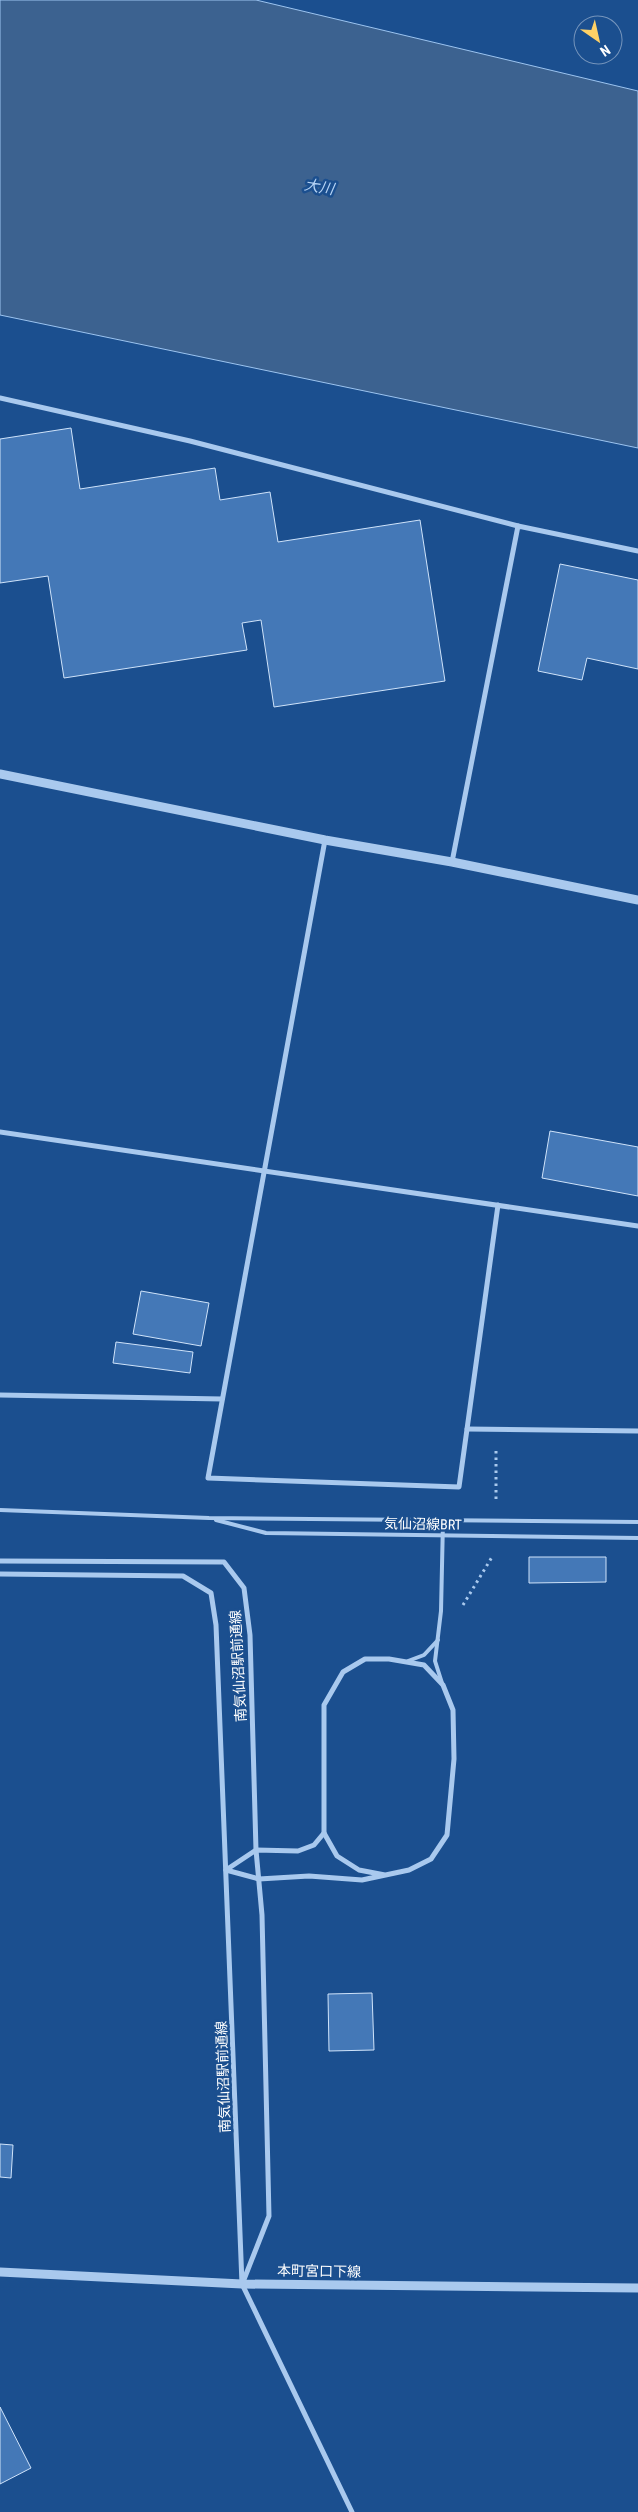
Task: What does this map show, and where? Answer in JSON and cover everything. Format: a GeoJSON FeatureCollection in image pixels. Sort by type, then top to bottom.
{"type":"FeatureCollection","features":[{"type":"Feature","properties":{"kind":"street"},"geometry":{"type":"LineString","coordinates":[[0,398],[190,442],[518,526],[638,551]]}},
{"type":"Feature","properties":{"kind":"street"},"geometry":{"type":"LineString","coordinates":[[452,862],[518,526]]}},
{"type":"Feature","properties":{"kind":"street"},"geometry":{"type":"LineString","coordinates":[[0,774],[325,840],[452,862],[638,900]]}},
{"type":"Feature","properties":{"kind":"street"},"geometry":{"type":"LineString","coordinates":[[325,840],[208,1478],[459,1486],[498,1205]]}},
{"type":"Feature","properties":{"kind":"street"},"geometry":{"type":"LineString","coordinates":[[0,1132],[638,1226]]}},
{"type":"Feature","properties":{"kind":"street"},"geometry":{"type":"LineString","coordinates":[[0,1395],[222,1399]]}},
{"type":"Feature","properties":{"kind":"street"},"geometry":{"type":"LineString","coordinates":[[467,1430],[638,1431]]}},
{"type":"Feature","properties":{"kind":"street","name":"南気仙沼駅前通線"},"geometry":{"type":"LineString","coordinates":[[0,1561],[224,1562],[244,1588],[250,1635],[269,2216],[242,2284]]}},
{"type":"Feature","properties":{"kind":"street","name":"南気仙沼駅前通線"},"geometry":{"type":"LineString","coordinates":[[0,1574],[184,1576],[211,1593],[216,1625],[242,2284],[352,2512]]}},
{"type":"Feature","properties":{"kind":"street"},"geometry":{"type":"LineString","coordinates":[[226,1870],[259,1879],[309,1876],[362,1880],[409,1870],[431,1859],[447,1835],[454,1758],[453,1710],[443,1685],[424,1665],[365,1659],[344,1672],[324,1704],[324,1833],[337,1856],[359,1870],[385,1875]]}},
{"type":"Feature","properties":{"kind":"street"},"geometry":{"type":"LineString","coordinates":[[226,1870],[256,1850],[298,1851],[314,1845],[324,1833]]}},
{"type":"Feature","properties":{"kind":"street","name":"本町宮口下線"},"geometry":{"type":"LineString","coordinates":[[0,2272],[242,2284],[638,2288]]}},
{"type":"Feature","properties":{"kind":"lane","name":"気仙沼線BRT"},"geometry":{"type":"LineString","coordinates":[[0,1510],[209,1518],[638,1522]]}},
{"type":"Feature","properties":{"kind":"lane","name":"気仙沼線BRT"},"geometry":{"type":"LineString","coordinates":[[209,1518],[266,1533],[638,1538]]}},
{"type":"Feature","properties":{"kind":"lane"},"geometry":{"type":"LineString","coordinates":[[443,1521],[439,1638],[435,1660],[443,1685]]}},
{"type":"Feature","properties":{"kind":"lane"},"geometry":{"type":"LineString","coordinates":[[406,1662],[424,1655],[439,1638]]}},
{"type":"Feature","properties":{"kind":"water","name":"大川"},"geometry":{"type":"Polygon","coordinates":[[[0,0],[256,0],[638,91],[638,448],[0,315],[0,0]]]}},
{"type":"Feature","properties":{"kind":"building"},"geometry":{"type":"Polygon","coordinates":[[[71,428],[80,489],[215,468],[220,500],[270,492],[278,542],[420,520],[445,681],[274,707],[261,620],[242,623],[247,650],[64,678],[48,576],[0,583],[0,439],[71,428]]]}},
{"type":"Feature","properties":{"kind":"building"},"geometry":{"type":"Polygon","coordinates":[[[560,564],[638,580],[638,669],[587,658],[582,680],[538,671],[560,564]]]}},
{"type":"Feature","properties":{"kind":"building"},"geometry":{"type":"Polygon","coordinates":[[[550,1131],[638,1147],[638,1196],[542,1178],[550,1131]]]}},
{"type":"Feature","properties":{"kind":"building"},"geometry":{"type":"Polygon","coordinates":[[[141,1291],[209,1303],[201,1346],[133,1334],[141,1291]]]}},
{"type":"Feature","properties":{"kind":"building"},"geometry":{"type":"Polygon","coordinates":[[[116,1342],[193,1352],[190,1373],[113,1363],[116,1342]]]}},
{"type":"Feature","properties":{"kind":"building"},"geometry":{"type":"Polygon","coordinates":[[[529,1557],[606,1557],[606,1582],[529,1583],[529,1557]]]}},
{"type":"Feature","properties":{"kind":"building"},"geometry":{"type":"Polygon","coordinates":[[[372,1993],[374,2050],[329,2051],[328,1994],[372,1993]]]}},
{"type":"Feature","properties":{"kind":"building"},"geometry":{"type":"Polygon","coordinates":[[[0,2144],[13,2145],[11,2178],[0,2177],[0,2144]]]}},
{"type":"Feature","properties":{"kind":"building"},"geometry":{"type":"Polygon","coordinates":[[[0,2407],[31,2468],[0,2484],[0,2407]]]}}]}
